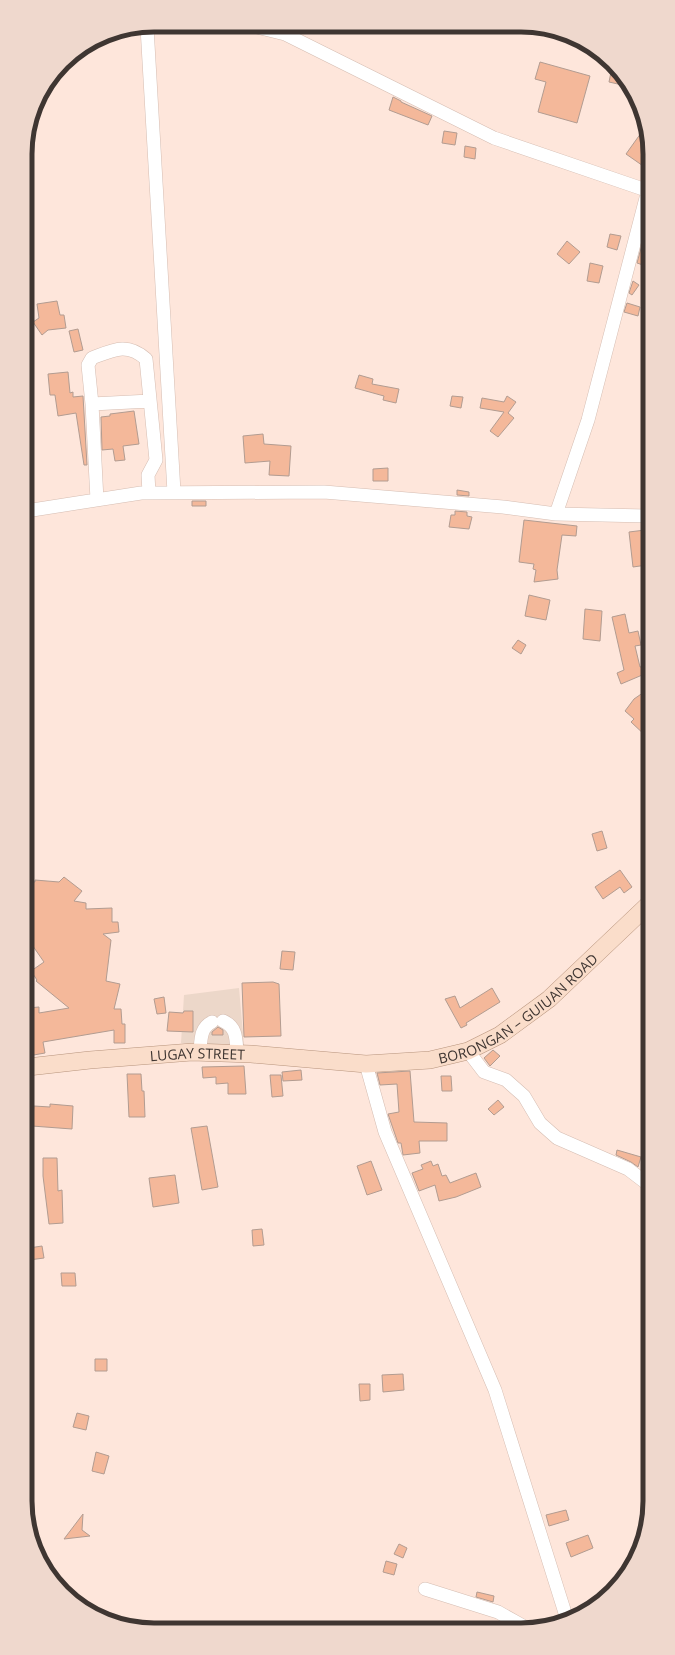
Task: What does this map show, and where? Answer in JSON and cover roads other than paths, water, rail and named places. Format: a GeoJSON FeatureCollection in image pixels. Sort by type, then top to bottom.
{"type":"FeatureCollection","features":[{"type":"Feature","properties":{"kind":"main road","name":"BORONGAN – GUIUAN ROAD"},"geometry":{"type":"LineString","coordinates":[[366,1064],[430,1060],[468,1050],[500,1035],[549,999],[643,910]]}},
{"type":"Feature","properties":{"kind":"main road","name":"LUGAY STREET"},"geometry":{"type":"LineString","coordinates":[[32,1067],[90,1060],[200,1052],[237,1053],[366,1064]]}},
{"type":"Feature","properties":{"kind":"street"},"geometry":{"type":"LineString","coordinates":[[147,32],[174,492]]}},
{"type":"Feature","properties":{"kind":"street"},"geometry":{"type":"LineString","coordinates":[[277,32],[285,34],[494,138],[643,189]]}},
{"type":"Feature","properties":{"kind":"street"},"geometry":{"type":"LineString","coordinates":[[556,514],[588,420],[643,209]]}},
{"type":"Feature","properties":{"kind":"street"},"geometry":{"type":"LineString","coordinates":[[97,500],[92,404],[88,365],[92,358],[121,348],[138,352],[146,359],[156,460],[148,475],[149,493]]}},
{"type":"Feature","properties":{"kind":"street"},"geometry":{"type":"LineString","coordinates":[[92,404],[150,401]]}},
{"type":"Feature","properties":{"kind":"street"},"geometry":{"type":"LineString","coordinates":[[32,510],[149,493],[324,492],[503,507],[556,514],[643,516]]}},
{"type":"Feature","properties":{"kind":"street"},"geometry":{"type":"LineString","coordinates":[[200,1052],[202,1031],[208,1024],[217,1021],[232,1026],[235,1031],[237,1053]]}},
{"type":"Feature","properties":{"kind":"street"},"geometry":{"type":"LineString","coordinates":[[468,1050],[479,1068],[484,1072],[506,1080],[524,1096],[540,1123],[557,1138],[628,1169],[643,1180]]}},
{"type":"Feature","properties":{"kind":"street"},"geometry":{"type":"LineString","coordinates":[[366,1064],[385,1132],[495,1390],[563,1616]]}},
{"type":"Feature","properties":{"kind":"street"},"geometry":{"type":"LineString","coordinates":[[425,1589],[498,1612],[518,1623]]}}]}
